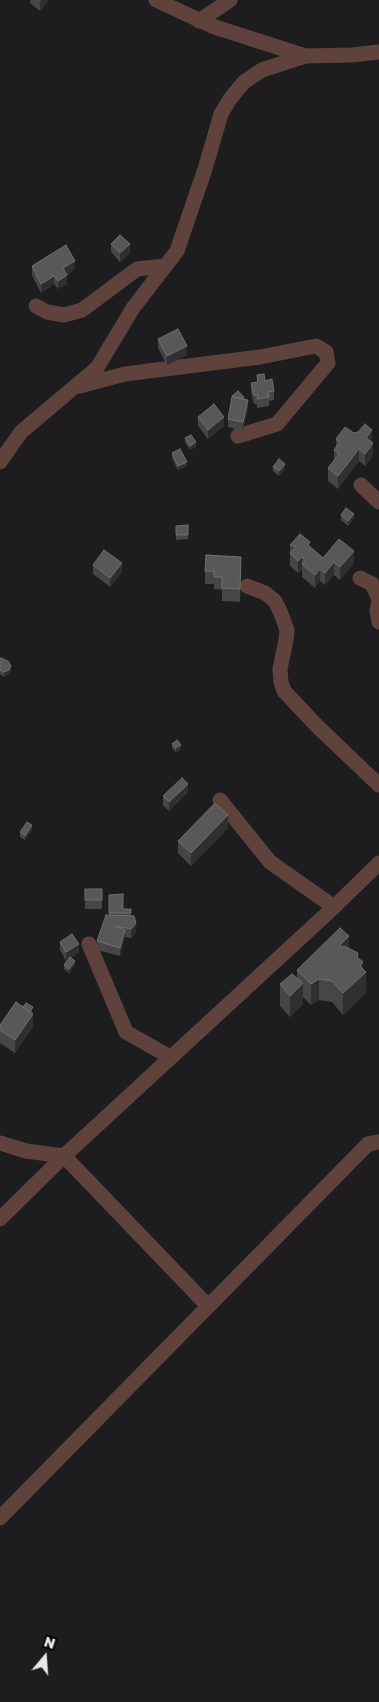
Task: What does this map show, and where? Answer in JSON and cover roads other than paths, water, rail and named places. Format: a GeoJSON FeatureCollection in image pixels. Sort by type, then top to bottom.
{"type":"FeatureCollection","features":[{"type":"Feature","properties":{"kind":"street"},"geometry":{"type":"LineString","coordinates":[[156,0],[199,21],[305,56]]}},
{"type":"Feature","properties":{"kind":"street"},"geometry":{"type":"LineString","coordinates":[[199,21],[230,0]]}},
{"type":"Feature","properties":{"kind":"street"},"geometry":{"type":"LineString","coordinates":[[0,462],[21,432],[98,368],[133,308],[177,251],[205,169],[221,114],[244,82],[262,70],[305,56],[352,55],[379,52]]}},
{"type":"Feature","properties":{"kind":"street"},"geometry":{"type":"LineString","coordinates":[[36,306],[47,312],[64,314],[82,310],[137,269],[166,266]]}},
{"type":"Feature","properties":{"kind":"street"},"geometry":{"type":"LineString","coordinates":[[77,386],[125,374],[260,357],[316,346],[326,352],[328,363],[277,424],[238,436]]}},
{"type":"Feature","properties":{"kind":"street"},"geometry":{"type":"LineString","coordinates":[[361,485],[379,502]]}},
{"type":"Feature","properties":{"kind":"street"},"geometry":{"type":"LineString","coordinates":[[360,578],[372,584],[379,600],[377,611],[379,622]]}},
{"type":"Feature","properties":{"kind":"street"},"geometry":{"type":"LineString","coordinates":[[246,586],[265,593],[275,601],[280,611],[286,630],[286,640],[280,669],[284,691],[317,726],[379,785]]}},
{"type":"Feature","properties":{"kind":"street"},"geometry":{"type":"LineString","coordinates":[[220,800],[270,862],[334,907]]}},
{"type":"Feature","properties":{"kind":"street"},"geometry":{"type":"LineString","coordinates":[[0,1219],[64,1156],[334,907],[379,863]]}},
{"type":"Feature","properties":{"kind":"street"},"geometry":{"type":"LineString","coordinates":[[88,944],[126,1032],[170,1057]]}},
{"type":"Feature","properties":{"kind":"street"},"geometry":{"type":"LineString","coordinates":[[0,1518],[368,1144],[379,1142]]}},
{"type":"Feature","properties":{"kind":"street"},"geometry":{"type":"LineString","coordinates":[[0,1143],[26,1151],[64,1156],[208,1306]]}}]}
